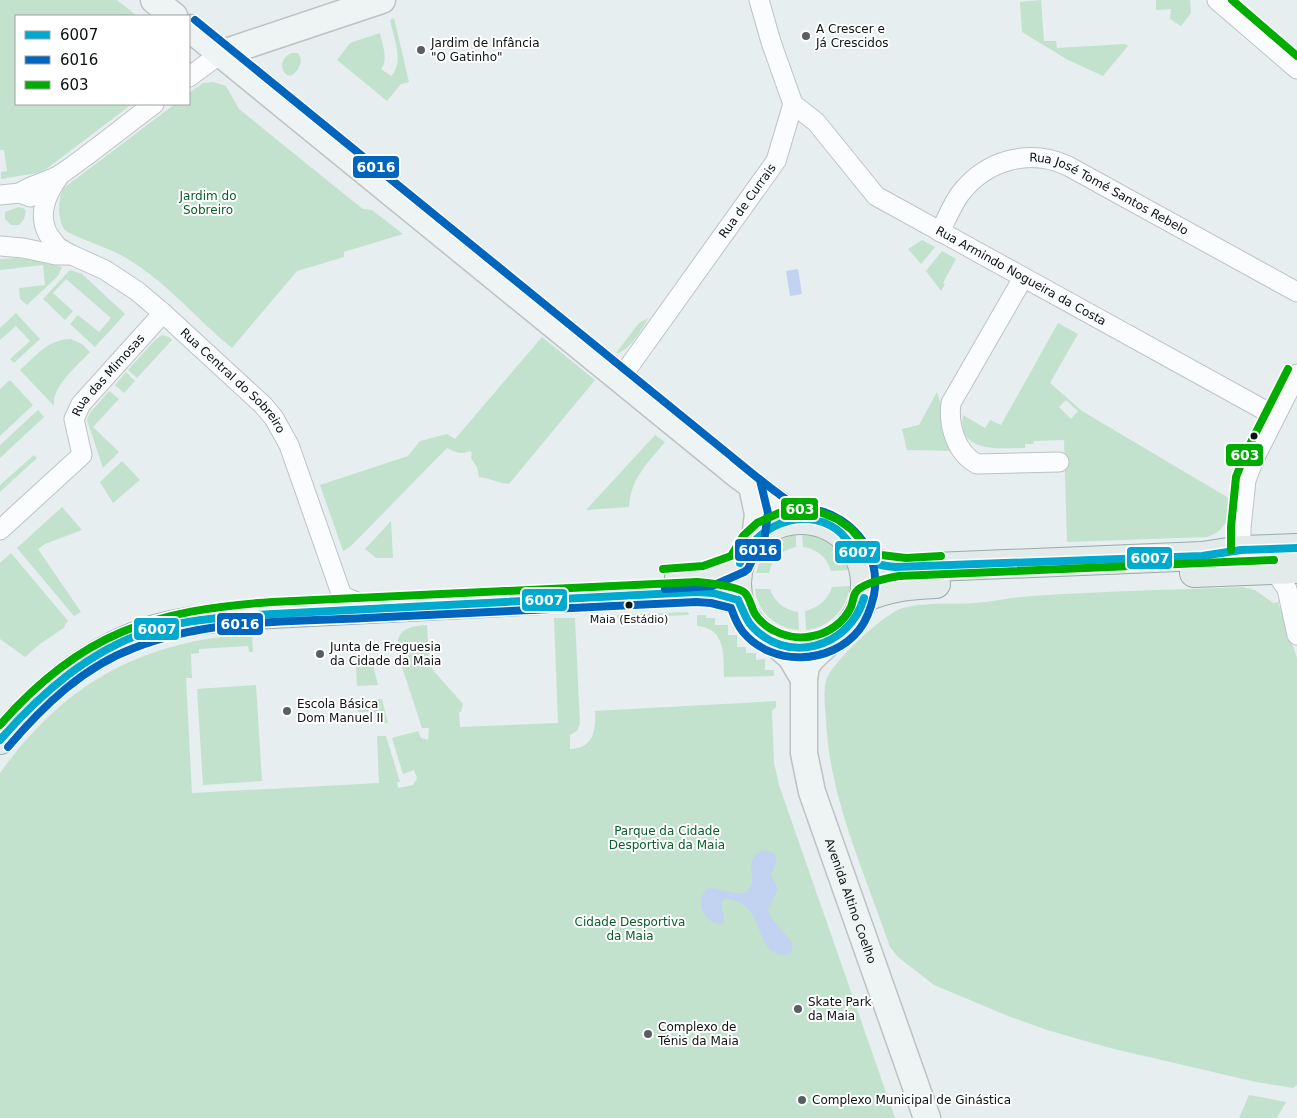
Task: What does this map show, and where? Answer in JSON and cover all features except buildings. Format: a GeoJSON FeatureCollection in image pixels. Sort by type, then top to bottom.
{"type":"FeatureCollection","features":[{"type":"Feature","properties":{"kind":"main road"},"geometry":{"type":"LineString","coordinates":[[154,0],[173,15]]}},
{"type":"Feature","properties":{"kind":"main road"},"geometry":{"type":"LineString","coordinates":[[220,54],[382,0]]}},
{"type":"Feature","properties":{"kind":"main road"},"geometry":{"type":"LineString","coordinates":[[190,29],[752,486],[799,519]]}},
{"type":"Feature","properties":{"kind":"main road"},"geometry":{"type":"LineString","coordinates":[[752,486],[758,514],[755,538]]}},
{"type":"Feature","properties":{"kind":"main road"},"geometry":{"type":"LineString","coordinates":[[799,519],[818,521],[835,529],[850,541],[860,556],[866,577],[864,598],[859,614],[849,628],[836,639],[821,646],[789,648],[762,636],[752,626],[743,614],[738,600],[736,581],[740,562],[746,549],[755,538],[767,528],[781,522],[799,519]]}},
{"type":"Feature","properties":{"kind":"main road"},"geometry":{"type":"LineString","coordinates":[[860,556],[882,566],[910,568],[1214,555],[1242,550],[1297,548]]}},
{"type":"Feature","properties":{"kind":"main road"},"geometry":{"type":"LineString","coordinates":[[0,718],[36,680],[66,655],[89,640],[139,620],[193,606],[226,602],[710,576],[740,562]]}},
{"type":"Feature","properties":{"kind":"main road"},"geometry":{"type":"LineString","coordinates":[[864,598],[882,590],[900,586],[1285,569]]}},
{"type":"Feature","properties":{"kind":"main road"},"geometry":{"type":"LineString","coordinates":[[0,740],[17,720],[53,685],[100,652],[150,631],[207,619],[373,608],[696,592],[713,593],[738,600]]}},
{"type":"Feature","properties":{"kind":"main road","name":"Avenida Altino Coelho"},"geometry":{"type":"LineString","coordinates":[[829,642],[806,666],[804,679],[804,753],[808,778],[927,1118]]}},
{"type":"Feature","properties":{"kind":"main road"},"geometry":{"type":"LineString","coordinates":[[775,643],[791,658],[804,679]]}},
{"type":"Feature","properties":{"kind":"street"},"geometry":{"type":"LineString","coordinates":[[759,0],[771,42],[793,104]]}},
{"type":"Feature","properties":{"kind":"street"},"geometry":{"type":"LineString","coordinates":[[1217,0],[1297,69]]}},
{"type":"Feature","properties":{"kind":"street"},"geometry":{"type":"LineString","coordinates":[[190,76],[220,54]]}},
{"type":"Feature","properties":{"kind":"street","name":"Rua Armindo Nogueira da Costa"},"geometry":{"type":"LineString","coordinates":[[793,104],[816,122],[876,196],[1275,416]]}},
{"type":"Feature","properties":{"kind":"street","name":"Rua de Currais"},"geometry":{"type":"LineString","coordinates":[[620,379],[776,161],[793,104]]}},
{"type":"Feature","properties":{"kind":"street"},"geometry":{"type":"LineString","coordinates":[[0,195],[20,193],[27,188],[60,175],[153,105]]}},
{"type":"Feature","properties":{"kind":"street","name":"Rua José Tomé Santos Rebelo"},"geometry":{"type":"LineString","coordinates":[[940,232],[959,196],[985,170],[996,164],[1021,158],[1046,158],[1068,166],[1297,292]]}},
{"type":"Feature","properties":{"kind":"street"},"geometry":{"type":"LineString","coordinates":[[0,245],[28,238],[32,235],[43,216],[48,194],[60,175]]}},
{"type":"Feature","properties":{"kind":"street"},"geometry":{"type":"LineString","coordinates":[[20,193],[33,199],[43,216],[50,238],[57,246],[72,256]]}},
{"type":"Feature","properties":{"kind":"street","name":"Rua Central do Sobreiro"},"geometry":{"type":"LineString","coordinates":[[0,245],[72,256],[105,270],[123,281],[163,313],[263,406],[274,418],[289,445],[342,596]]}},
{"type":"Feature","properties":{"kind":"street"},"geometry":{"type":"LineString","coordinates":[[1023,278],[951,403],[952,424],[960,448],[971,461],[977,464],[1059,462]]}},
{"type":"Feature","properties":{"kind":"street","name":"Rua das Mimosas"},"geometry":{"type":"LineString","coordinates":[[0,530],[82,455],[74,419],[81,404],[163,313]]}},
{"type":"Feature","properties":{"kind":"street"},"geometry":{"type":"LineString","coordinates":[[1297,374],[1254,459],[1246,480],[1241,528],[1242,550],[1285,569],[1286,589],[1297,635]]}},
{"type":"Feature","properties":{"kind":"street"},"geometry":{"type":"LineString","coordinates":[[342,596],[373,608]]}},
{"type":"Feature","properties":{"kind":"green space"},"geometry":{"type":"Polygon","coordinates":[[[0,0],[117,0],[136,15],[15,15],[15,105],[131,105],[45,170],[37,173],[1,179],[1,172],[7,171],[4,150],[0,150],[0,0]]]}},
{"type":"Feature","properties":{"kind":"green space"},"geometry":{"type":"Polygon","coordinates":[[[1041,0],[1044,41],[1056,41],[1057,48],[1125,44],[1128,46],[1103,76],[1068,60],[1022,32],[1020,2],[1041,0]]]}},
{"type":"Feature","properties":{"kind":"green space"},"geometry":{"type":"Polygon","coordinates":[[[1156,0],[1190,0],[1191,13],[1181,26],[1170,19],[1171,9],[1156,10],[1156,0]]]}},
{"type":"Feature","properties":{"kind":"green space"},"geometry":{"type":"Polygon","coordinates":[[[394,18],[409,82],[401,84],[387,101],[337,60],[350,43],[380,33],[385,57],[381,69],[391,76],[395,70],[398,56],[390,20],[394,18]]]}},
{"type":"Feature","properties":{"kind":"green space"},"geometry":{"type":"Polygon","coordinates":[[[291,53],[298,53],[301,59],[298,69],[289,76],[283,71],[282,64],[291,53]]]}},
{"type":"Feature","properties":{"kind":"green space","name":"Jardim do Sobreiro"},"geometry":{"type":"Polygon","coordinates":[[[213,82],[226,86],[239,109],[363,209],[372,210],[403,234],[344,252],[344,257],[297,271],[232,348],[149,273],[117,253],[65,230],[59,215],[59,202],[65,187],[174,105],[190,105],[190,92],[203,83],[213,82]]]}},
{"type":"Feature","properties":{"kind":"green space"},"geometry":{"type":"Polygon","coordinates":[[[19,207],[26,211],[24,219],[19,225],[11,225],[5,219],[5,212],[19,207]]]}},
{"type":"Feature","properties":{"kind":"green space"},"geometry":{"type":"Polygon","coordinates":[[[922,240],[935,247],[921,264],[908,249],[922,240]]]}},
{"type":"Feature","properties":{"kind":"green space"},"geometry":{"type":"Polygon","coordinates":[[[942,251],[956,259],[943,283],[945,284],[941,291],[926,271],[942,251]]]}},
{"type":"Feature","properties":{"kind":"green space"},"geometry":{"type":"Polygon","coordinates":[[[16,258],[62,267],[58,276],[27,305],[20,299],[19,288],[45,285],[43,265],[0,270],[0,259],[16,258]]]}},
{"type":"Feature","properties":{"kind":"green space"},"geometry":{"type":"Polygon","coordinates":[[[70,270],[82,274],[125,314],[95,347],[70,324],[78,315],[99,332],[111,318],[66,279],[53,293],[73,311],[65,320],[43,299],[70,270]]]}},
{"type":"Feature","properties":{"kind":"green space"},"geometry":{"type":"Polygon","coordinates":[[[16,313],[40,339],[14,363],[10,359],[30,341],[16,326],[0,340],[0,328],[16,313]]]}},
{"type":"Feature","properties":{"kind":"green space"},"geometry":{"type":"Polygon","coordinates":[[[648,318],[630,345],[616,353],[639,323],[648,318]]]}},
{"type":"Feature","properties":{"kind":"green space"},"geometry":{"type":"Polygon","coordinates":[[[1058,323],[1078,334],[1050,383],[1082,411],[1232,500],[1226,523],[1218,532],[1207,537],[1067,542],[1064,440],[1034,441],[1033,444],[1025,444],[1025,448],[982,446],[973,443],[967,437],[963,428],[963,415],[985,428],[990,420],[1001,425],[1058,323]],[[1066,400],[1059,407],[1071,419],[1078,411],[1066,400]]]}},
{"type":"Feature","properties":{"kind":"green space"},"geometry":{"type":"Polygon","coordinates":[[[162,335],[172,340],[137,378],[128,370],[155,340],[162,335]]]}},
{"type":"Feature","properties":{"kind":"green space"},"geometry":{"type":"Polygon","coordinates":[[[542,337],[595,380],[509,484],[479,477],[470,451],[461,453],[447,448],[351,546],[343,551],[320,485],[408,456],[420,441],[447,434],[455,439],[542,337]]]}},
{"type":"Feature","properties":{"kind":"green space"},"geometry":{"type":"Polygon","coordinates":[[[71,339],[82,344],[90,352],[61,384],[54,399],[54,406],[20,370],[49,345],[71,339]]]}},
{"type":"Feature","properties":{"kind":"green space"},"geometry":{"type":"Polygon","coordinates":[[[126,372],[135,381],[124,393],[115,385],[126,372]]]}},
{"type":"Feature","properties":{"kind":"green space"},"geometry":{"type":"Polygon","coordinates":[[[10,380],[33,405],[0,436],[0,389],[10,380]]]}},
{"type":"Feature","properties":{"kind":"green space"},"geometry":{"type":"Polygon","coordinates":[[[109,391],[119,399],[93,427],[119,452],[103,468],[87,420],[90,413],[109,391]]]}},
{"type":"Feature","properties":{"kind":"green space"},"geometry":{"type":"Polygon","coordinates":[[[937,392],[955,451],[907,450],[902,429],[919,425],[937,392]]]}},
{"type":"Feature","properties":{"kind":"green space"},"geometry":{"type":"Polygon","coordinates":[[[38,410],[44,417],[0,458],[0,445],[38,410]]]}},
{"type":"Feature","properties":{"kind":"green space"},"geometry":{"type":"Polygon","coordinates":[[[655,435],[665,442],[637,479],[630,497],[629,507],[586,510],[655,435]]]}},
{"type":"Feature","properties":{"kind":"green space"},"geometry":{"type":"Polygon","coordinates":[[[34,455],[37,458],[0,492],[0,485],[34,455]]]}},
{"type":"Feature","properties":{"kind":"green space"},"geometry":{"type":"Polygon","coordinates":[[[122,461],[140,480],[113,503],[100,482],[122,461]]]}},
{"type":"Feature","properties":{"kind":"green space"},"geometry":{"type":"Polygon","coordinates":[[[62,507],[82,530],[45,544],[38,549],[81,612],[74,616],[17,548],[62,507]]]}},
{"type":"Feature","properties":{"kind":"green space"},"geometry":{"type":"Polygon","coordinates":[[[391,521],[393,558],[376,558],[365,549],[391,521]]]}},
{"type":"Feature","properties":{"kind":"green space"},"geometry":{"type":"Polygon","coordinates":[[[796,535],[796,547],[786,550],[778,556],[769,573],[756,573],[761,559],[770,548],[782,540],[796,535]]]}},
{"type":"Feature","properties":{"kind":"green space"},"geometry":{"type":"Polygon","coordinates":[[[802,535],[818,538],[831,545],[842,556],[849,570],[831,571],[821,554],[803,547],[802,535]]]}},
{"type":"Feature","properties":{"kind":"green space"},"geometry":{"type":"Polygon","coordinates":[[[11,553],[68,621],[65,627],[25,657],[0,639],[0,563],[11,553]]]}},
{"type":"Feature","properties":{"kind":"green space"},"geometry":{"type":"Polygon","coordinates":[[[850,586],[845,602],[836,616],[822,626],[806,630],[805,611],[822,603],[832,587],[850,586]]]}},
{"type":"Feature","properties":{"kind":"green space"},"geometry":{"type":"Polygon","coordinates":[[[1243,587],[1255,590],[1273,603],[1278,602],[1297,658],[1297,1085],[1293,1088],[1256,1082],[1110,1048],[1047,1030],[934,985],[898,957],[890,947],[850,835],[834,778],[824,695],[826,681],[830,673],[847,652],[870,630],[892,613],[918,605],[989,602],[1058,594],[1243,587]]]}},
{"type":"Feature","properties":{"kind":"green space"},"geometry":{"type":"Polygon","coordinates":[[[755,589],[770,589],[774,598],[781,605],[798,612],[799,630],[783,626],[769,617],[759,605],[755,589]]]}},
{"type":"Feature","properties":{"kind":"green space"},"geometry":{"type":"Polygon","coordinates":[[[688,612],[689,615],[617,618],[617,615],[688,612]]]}},
{"type":"Feature","properties":{"kind":"green space"},"geometry":{"type":"Polygon","coordinates":[[[697,615],[715,618],[715,625],[728,625],[728,635],[737,635],[737,647],[746,647],[746,653],[756,653],[756,660],[765,659],[765,670],[774,670],[774,676],[724,677],[723,652],[718,638],[714,632],[707,628],[697,626],[697,615]]]}},
{"type":"Feature","properties":{"kind":"green space","name":"Cidade Desportiva da Maia"},"geometry":{"type":"Polygon","coordinates":[[[554,618],[575,618],[580,723],[577,731],[570,735],[570,749],[584,746],[589,742],[594,731],[595,711],[776,701],[776,707],[772,711],[774,763],[779,785],[895,1118],[0,1118],[0,773],[25,741],[51,714],[79,691],[109,672],[141,657],[175,646],[212,638],[252,634],[253,652],[249,652],[248,646],[199,649],[199,653],[191,654],[192,678],[186,678],[192,793],[379,783],[377,736],[386,736],[400,782],[397,782],[398,788],[413,785],[417,778],[414,770],[403,774],[392,738],[418,731],[421,738],[428,740],[429,728],[422,728],[398,655],[398,640],[403,631],[427,625],[429,660],[432,669],[463,704],[461,712],[459,712],[460,727],[558,723],[554,618]]]}},
{"type":"Feature","properties":{"kind":"green space"},"geometry":{"type":"Polygon","coordinates":[[[356,665],[373,665],[378,685],[357,686],[356,665]]]}},
{"type":"Feature","properties":{"kind":"green space"},"geometry":{"type":"Polygon","coordinates":[[[256,685],[262,781],[203,785],[197,689],[256,685]]]}},
{"type":"Feature","properties":{"kind":"green space"},"geometry":{"type":"Polygon","coordinates":[[[382,699],[388,723],[376,723],[375,712],[358,712],[358,700],[382,699]]]}},
{"type":"Feature","properties":{"kind":"green space"},"geometry":{"type":"Polygon","coordinates":[[[1249,1095],[1286,1102],[1277,1118],[1239,1118],[1249,1095]]]}},
{"type":"Feature","properties":{"kind":"water"},"geometry":{"type":"Polygon","coordinates":[[[798,269],[802,294],[790,296],[786,271],[798,269]]]}},
{"type":"Feature","properties":{"kind":"water"},"geometry":{"type":"Polygon","coordinates":[[[766,850],[774,854],[777,860],[771,875],[778,889],[768,910],[770,916],[793,944],[791,952],[787,955],[776,953],[768,947],[754,918],[748,909],[739,902],[726,899],[722,902],[723,924],[710,921],[702,911],[701,899],[709,888],[734,893],[748,891],[753,880],[751,866],[753,857],[766,850]]]}},
{"type":"Feature","properties":{"kind":"transit line","name":"603"},"geometry":{"type":"LineString","coordinates":[[1232,0],[1297,56]]}},
{"type":"Feature","properties":{"kind":"transit line","name":"6016"},"geometry":{"type":"LineString","coordinates":[[8,747],[35,717],[65,689],[115,656],[162,639],[219,627],[277,622],[696,602],[711,603],[731,608],[743,632],[755,643],[769,651],[785,656],[801,657],[818,655],[833,650],[847,642],[864,622],[873,600],[875,587],[873,563],[863,541],[850,527],[825,512],[801,509],[768,486],[195,20]]}},
{"type":"Feature","properties":{"kind":"transit line","name":"603"},"geometry":{"type":"LineString","coordinates":[[1231,550],[1231,527],[1236,477],[1245,454],[1288,369]]}},
{"type":"Feature","properties":{"kind":"transit line","name":"6016"},"geometry":{"type":"LineString","coordinates":[[665,589],[712,586],[744,572],[748,569],[755,554],[764,542],[768,513],[760,480],[733,458]]}},
{"type":"Feature","properties":{"kind":"transit line","name":"603"},"geometry":{"type":"LineString","coordinates":[[663,569],[703,566],[731,556],[743,536],[757,523],[779,513],[797,509],[815,510],[837,519],[851,529],[869,550],[881,555],[906,558],[941,556]]}},
{"type":"Feature","properties":{"kind":"transit line","name":"6007"},"geometry":{"type":"LineString","coordinates":[[740,563],[756,539],[768,530],[794,520],[808,519],[822,522],[836,529],[866,559],[877,564],[896,567],[1202,556],[1241,550],[1297,548]]}},
{"type":"Feature","properties":{"kind":"transit line","name":"603"},"geometry":{"type":"LineString","coordinates":[[0,725],[30,694],[60,668],[90,648],[122,632],[155,620],[230,606],[272,602],[697,582],[736,588],[745,593],[755,614],[766,626],[781,634],[805,637],[825,632],[840,622],[851,607],[855,594],[859,589],[876,581],[899,576],[1274,560]]}},
{"type":"Feature","properties":{"kind":"transit line","name":"6007"},"geometry":{"type":"LineString","coordinates":[[0,740],[49,690],[86,662],[127,639],[181,623],[236,616],[696,592],[713,593],[738,600]]}},
{"type":"Feature","properties":{"kind":"transit line","name":"6007"},"geometry":{"type":"LineString","coordinates":[[738,600],[750,624],[764,637],[780,645],[797,648],[814,646],[831,640],[845,629],[856,615],[864,598]]}},
{"type":"Feature","properties":{"kind":"place","name":"A Crescer e Já Crescidos"},"geometry":{"type":"Point","coordinates":[806,36]}},
{"type":"Feature","properties":{"kind":"place","name":"Jardim de Infância \"O Gatinho\""},"geometry":{"type":"Point","coordinates":[421,50]}},
{"type":"Feature","properties":{"kind":"place","name":"Maia (Estádio)"},"geometry":{"type":"Point","coordinates":[629,605]}},
{"type":"Feature","properties":{"kind":"place","name":"Junta de Freguesia da Cidade da Maia"},"geometry":{"type":"Point","coordinates":[320,654]}},
{"type":"Feature","properties":{"kind":"place","name":"Escola Básica Dom Manuel II"},"geometry":{"type":"Point","coordinates":[287,711]}},
{"type":"Feature","properties":{"kind":"place","name":"Skate Park da Maia"},"geometry":{"type":"Point","coordinates":[798,1009]}},
{"type":"Feature","properties":{"kind":"place","name":"Complexo de Ténis da Maia"},"geometry":{"type":"Point","coordinates":[648,1034]}},
{"type":"Feature","properties":{"kind":"place","name":"Complexo Municipal de Ginástica"},"geometry":{"type":"Point","coordinates":[802,1100]}},
{"type":"Feature","properties":{"kind":"park label","name":"Parque da Cidade Desportiva da Maia"},"geometry":{"type":"Point","coordinates":[667,838]}}]}
